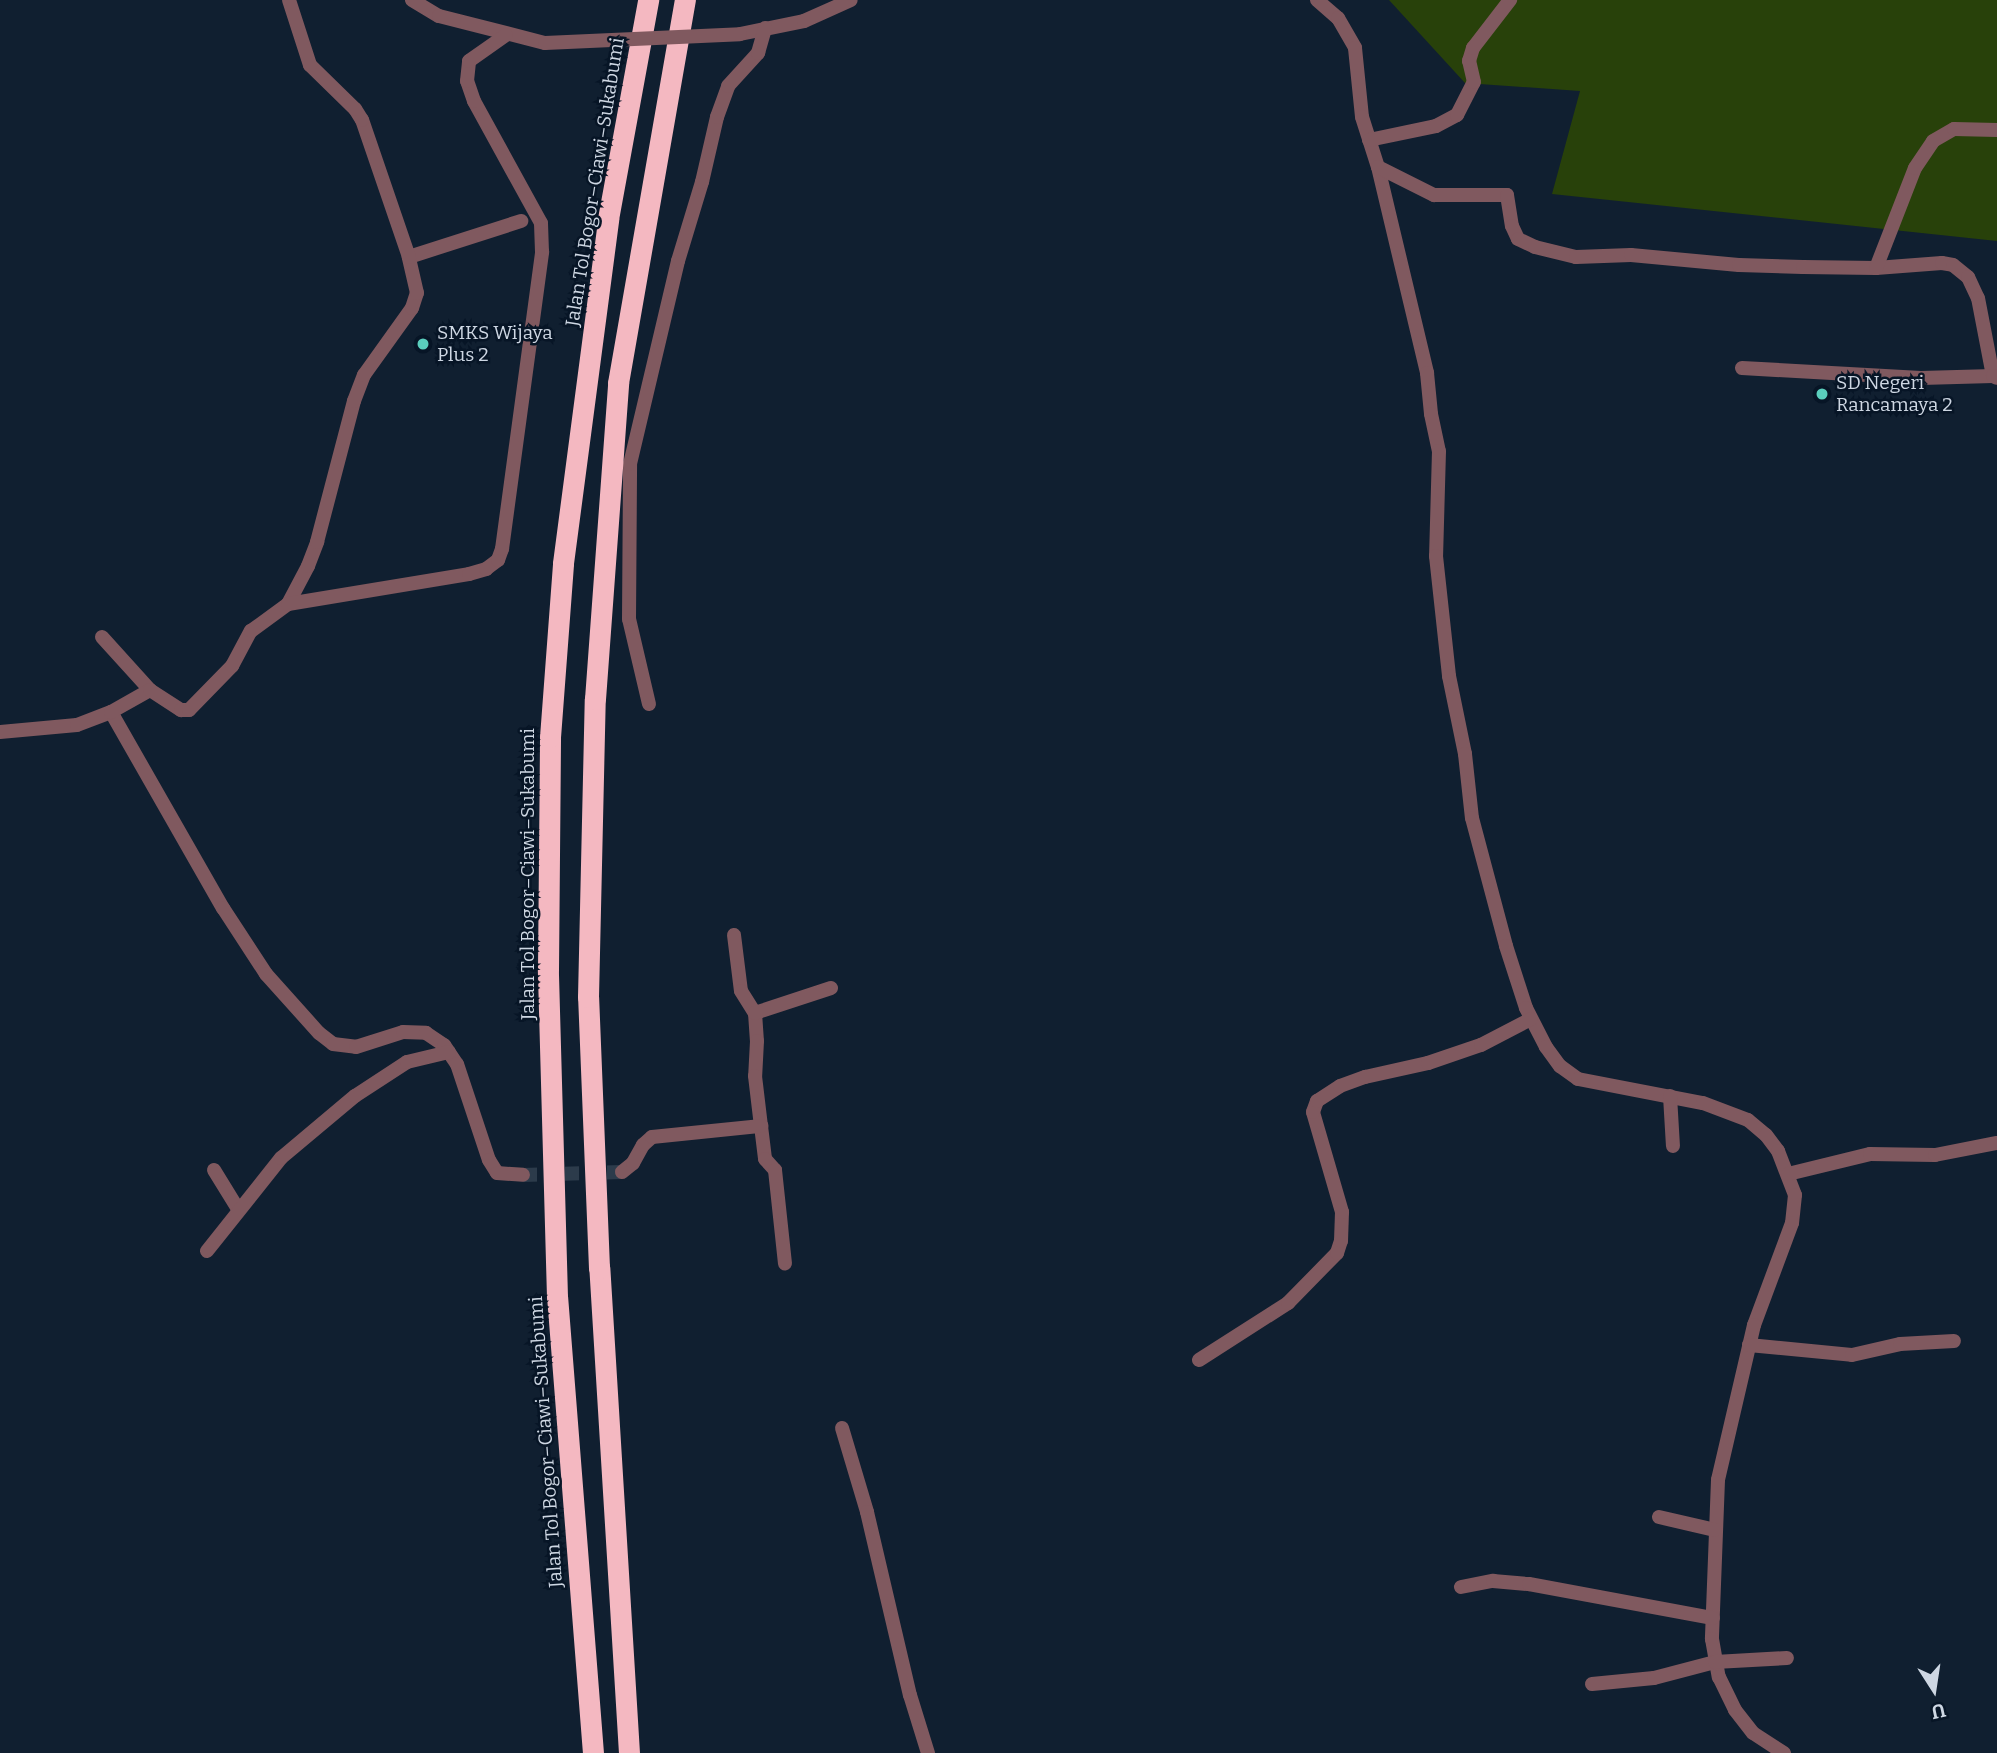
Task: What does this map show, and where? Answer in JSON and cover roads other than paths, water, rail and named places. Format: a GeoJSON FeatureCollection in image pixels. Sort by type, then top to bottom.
{"type":"FeatureCollection","features":[{"type":"Feature","properties":{"kind":"highway","name":"Jalan Tol Bogor–Ciawi–Sukabumi"},"geometry":{"type":"LineString","coordinates":[[593,1753],[557,1297],[548,970],[550,737],[563,563],[608,219],[648,0]]}},
{"type":"Feature","properties":{"kind":"highway"},"geometry":{"type":"LineString","coordinates":[[629,1753],[599,1268],[588,997],[596,699],[618,383],[685,0]]}},
{"type":"Feature","properties":{"kind":"street"},"geometry":{"type":"LineString","coordinates":[[102,638],[150,690],[181,709],[192,709],[232,666],[251,631],[288,604],[308,566],[317,542],[354,401],[364,375],[416,300],[416,285],[409,257],[362,120],[355,109],[310,65],[289,0]]}},
{"type":"Feature","properties":{"kind":"street"},"geometry":{"type":"LineString","coordinates":[[412,0],[439,16],[506,36],[545,43],[740,34],[804,21],[851,0]]}},
{"type":"Feature","properties":{"kind":"street"},"geometry":{"type":"LineString","coordinates":[[1317,0],[1338,18],[1355,48],[1362,117],[1378,167],[1427,373],[1431,414],[1439,451],[1436,549],[1441,621],[1465,754],[1470,809],[1506,946],[1531,1019],[1554,1058],[1578,1079],[1723,1108],[1748,1120],[1772,1142],[1795,1195],[1794,1214],[1763,1296],[1749,1345],[1722,1460],[1714,1530],[1715,1662],[1725,1693],[1741,1720],[1753,1733],[1779,1752]]}},
{"type":"Feature","properties":{"kind":"street"},"geometry":{"type":"LineString","coordinates":[[1369,140],[1436,126],[1457,115],[1474,82],[1469,61],[1473,48],[1510,0]]}},
{"type":"Feature","properties":{"kind":"street"},"geometry":{"type":"LineString","coordinates":[[649,704],[629,619],[630,464],[678,261],[717,117],[727,86],[758,53],[765,28]]}},
{"type":"Feature","properties":{"kind":"street"},"geometry":{"type":"LineString","coordinates":[[288,604],[469,574],[495,564],[502,549],[541,252],[541,223],[474,101],[467,81],[469,61],[506,36]]}},
{"type":"Feature","properties":{"kind":"street"},"geometry":{"type":"LineString","coordinates":[[1876,268],[1915,168],[1933,141],[1954,129],[1997,130]]}},
{"type":"Feature","properties":{"kind":"street"},"geometry":{"type":"LineString","coordinates":[[1378,167],[1422,191],[1439,196],[1507,195],[1512,226],[1518,239],[1535,247],[1576,257],[1631,254],[1739,265],[1876,268],[1942,263],[1962,270],[1978,298],[1995,377],[1921,378],[1742,368]]}},
{"type":"Feature","properties":{"kind":"street"},"geometry":{"type":"LineString","coordinates":[[409,257],[521,221]]}},
{"type":"Feature","properties":{"kind":"street"},"geometry":{"type":"LineString","coordinates":[[0,732],[70,726],[111,712],[150,690]]}},
{"type":"Feature","properties":{"kind":"street"},"geometry":{"type":"LineString","coordinates":[[111,712],[223,908],[266,974],[319,1033],[333,1044],[356,1047],[403,1032],[426,1034],[444,1045],[457,1065],[497,1173],[504,1176],[523,1175]]}},
{"type":"Feature","properties":{"kind":"street"},"geometry":{"type":"LineString","coordinates":[[734,935],[741,991],[755,1013],[755,1076],[765,1159],[775,1170],[785,1263]]}},
{"type":"Feature","properties":{"kind":"street"},"geometry":{"type":"LineString","coordinates":[[755,1013],[831,988]]}},
{"type":"Feature","properties":{"kind":"street"},"geometry":{"type":"LineString","coordinates":[[1199,1360],[1288,1303],[1337,1253],[1341,1241],[1342,1212],[1313,1112],[1317,1101],[1340,1086],[1365,1077],[1428,1063],[1481,1045],[1531,1019]]}},
{"type":"Feature","properties":{"kind":"street"},"geometry":{"type":"LineString","coordinates":[[207,1251],[281,1158],[355,1096],[407,1062],[449,1052]]}},
{"type":"Feature","properties":{"kind":"street"},"geometry":{"type":"LineString","coordinates":[[1670,1096],[1673,1146]]}},
{"type":"Feature","properties":{"kind":"street"},"geometry":{"type":"LineString","coordinates":[[622,1172],[633,1163],[642,1145],[652,1137],[761,1126]]}},
{"type":"Feature","properties":{"kind":"street"},"geometry":{"type":"LineString","coordinates":[[1788,1174],[1870,1154],[1935,1155],[1997,1143]]}},
{"type":"Feature","properties":{"kind":"street"},"geometry":{"type":"LineString","coordinates":[[214,1170],[238,1209]]}},
{"type":"Feature","properties":{"kind":"street"},"geometry":{"type":"LineString","coordinates":[[1749,1345],[1852,1355],[1900,1344],[1954,1341]]}},
{"type":"Feature","properties":{"kind":"street"},"geometry":{"type":"LineString","coordinates":[[842,1429],[867,1512],[910,1695],[928,1753]]}},
{"type":"Feature","properties":{"kind":"street"},"geometry":{"type":"LineString","coordinates":[[1659,1517],[1714,1530]]}},
{"type":"Feature","properties":{"kind":"street"},"geometry":{"type":"LineString","coordinates":[[1461,1587],[1493,1581],[1529,1584],[1713,1618]]}},
{"type":"Feature","properties":{"kind":"street"},"geometry":{"type":"LineString","coordinates":[[1592,1684],[1654,1678],[1715,1662],[1787,1658]]}},
{"type":"Feature","properties":{"kind":"tunnel"},"geometry":{"type":"LineString","coordinates":[[523,1175],[622,1172]]}},
{"type":"Feature","properties":{"kind":"place","name":"SMKS Wijaya Plus 2"},"geometry":{"type":"Point","coordinates":[423,344]}},
{"type":"Feature","properties":{"kind":"place","name":"SD Negeri Rancamaya 2"},"geometry":{"type":"Point","coordinates":[1822,394]}}]}
